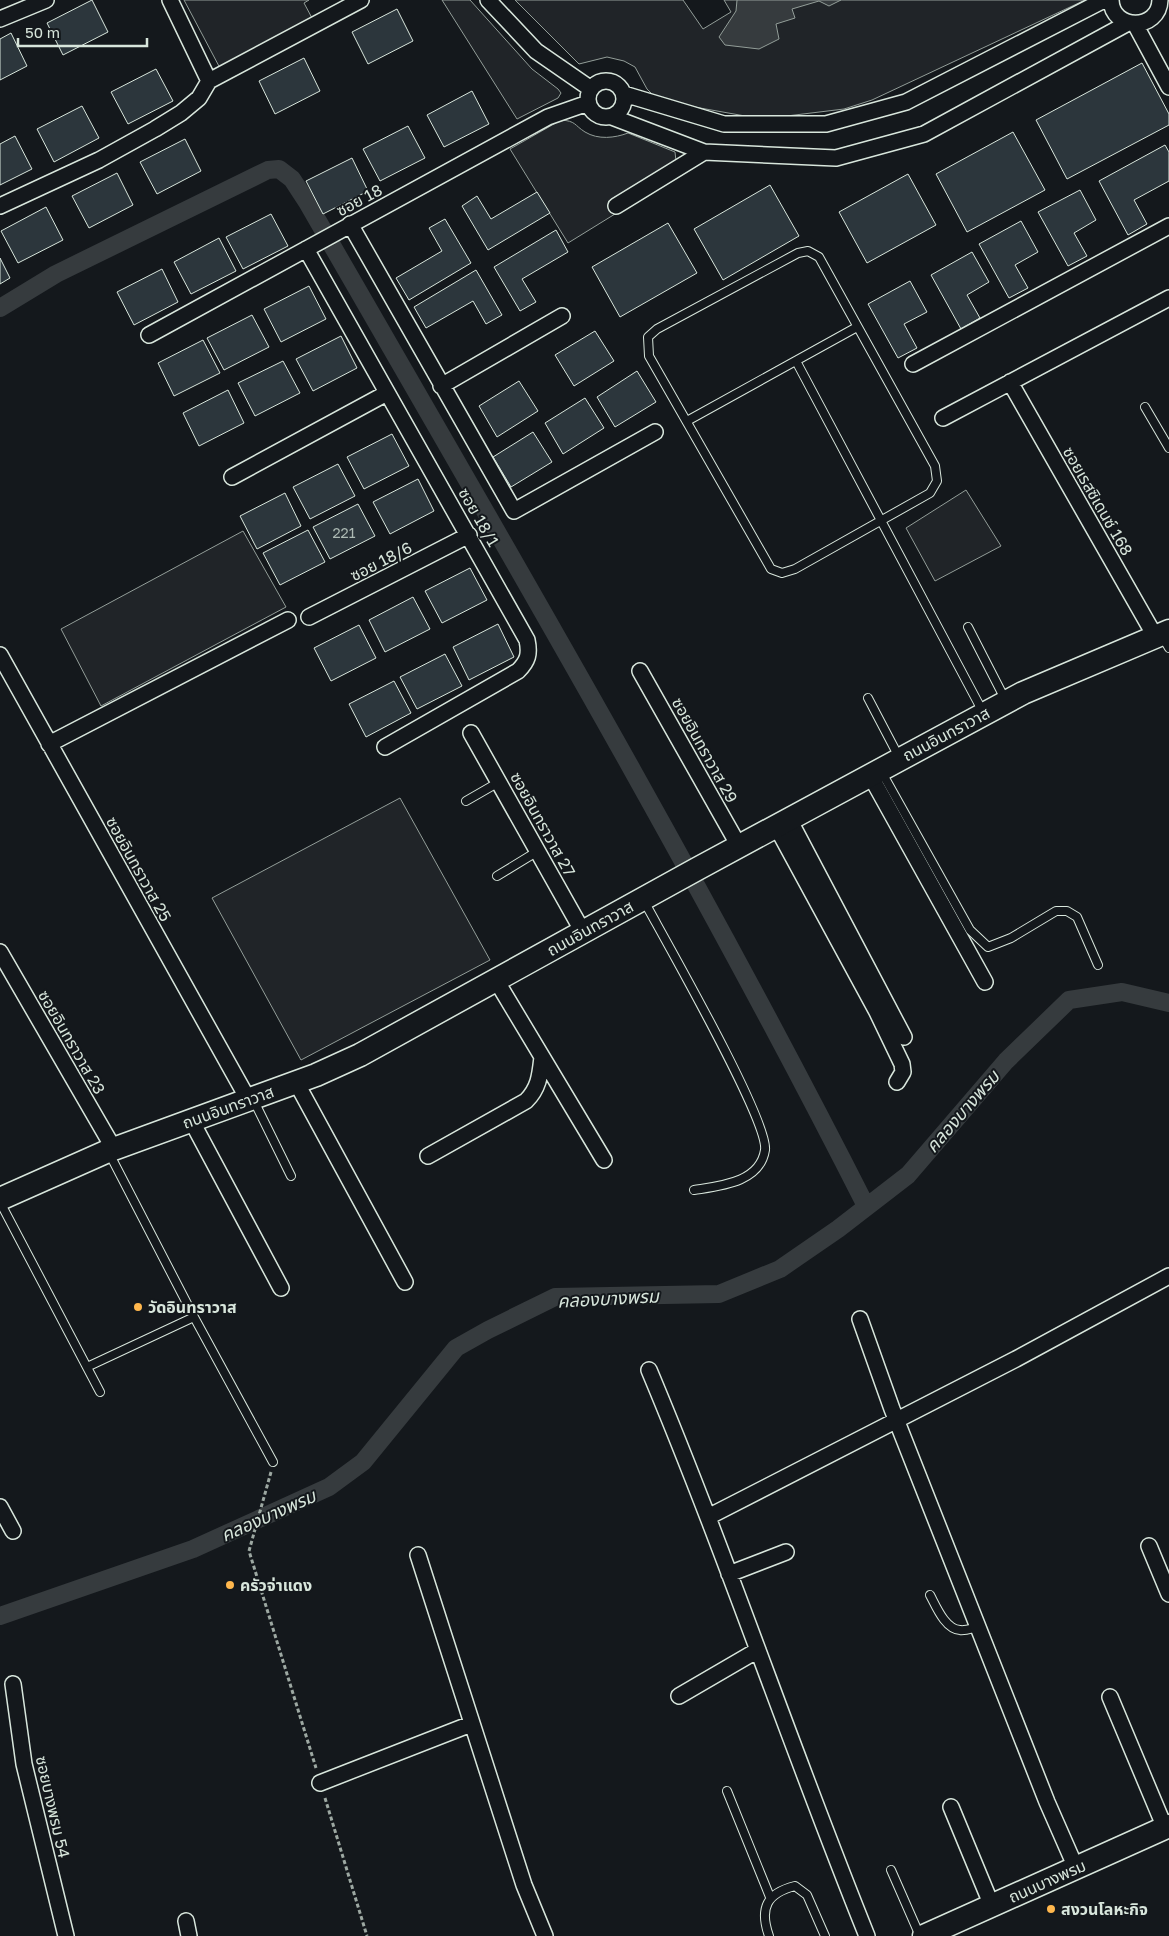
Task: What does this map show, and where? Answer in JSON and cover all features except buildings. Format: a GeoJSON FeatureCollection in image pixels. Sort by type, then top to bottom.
{"type":"FeatureCollection","features":[{"type":"Feature","properties":{"kind":"street"},"geometry":{"type":"LineString","coordinates":[[0,20],[46,0]]}},
{"type":"Feature","properties":{"kind":"street"},"geometry":{"type":"LineString","coordinates":[[170,0],[209,81]]}},
{"type":"Feature","properties":{"kind":"street"},"geometry":{"type":"LineString","coordinates":[[0,206],[99,160],[156,129],[200,98],[209,81],[361,0]]}},
{"type":"Feature","properties":{"kind":"street"},"geometry":{"type":"LineString","coordinates":[[488,0],[536,51],[590,96],[595,114],[600,117],[612,117],[704,152],[836,158],[924,134],[1131,24],[1143,23],[1162,6]]}},
{"type":"Feature","properties":{"kind":"street"},"geometry":{"type":"LineString","coordinates":[[624,94],[724,124],[826,124],[906,102],[1104,0]]}},
{"type":"Feature","properties":{"kind":"street"},"geometry":{"type":"LineString","coordinates":[[1111,0],[1117,16],[1131,24],[1169,87]]}},
{"type":"Feature","properties":{"kind":"street"},"geometry":{"type":"LineString","coordinates":[[590,96],[595,84],[606,80],[617,84],[624,94],[624,105],[612,117]]}},
{"type":"Feature","properties":{"kind":"street","name":"ซอย 18"},"geometry":{"type":"LineString","coordinates":[[149,334],[590,96]]}},
{"type":"Feature","properties":{"kind":"street"},"geometry":{"type":"LineString","coordinates":[[616,206],[704,152]]}},
{"type":"Feature","properties":{"kind":"street"},"geometry":{"type":"LineString","coordinates":[[913,364],[1169,226]]}},
{"type":"Feature","properties":{"kind":"street"},"geometry":{"type":"LineString","coordinates":[[346,227],[442,386],[514,511],[655,432]]}},
{"type":"Feature","properties":{"kind":"street","name":"ซอย 18/1"},"geometry":{"type":"LineString","coordinates":[[311,246],[387,393],[527,640],[529,651],[527,662],[518,671],[385,747]]}},
{"type":"Feature","properties":{"kind":"street"},"geometry":{"type":"LineString","coordinates":[[943,418],[1169,298]]}},
{"type":"Feature","properties":{"kind":"street"},"geometry":{"type":"LineString","coordinates":[[442,386],[562,316]]}},
{"type":"Feature","properties":{"kind":"street","name":"ซอยเรสซิเดนซ์ 168"},"geometry":{"type":"LineString","coordinates":[[1010,382],[1164,637]]}},
{"type":"Feature","properties":{"kind":"street"},"geometry":{"type":"LineString","coordinates":[[232,477],[387,393]]}},
{"type":"Feature","properties":{"kind":"street","name":"ซอย 18/6"},"geometry":{"type":"LineString","coordinates":[[309,617],[469,536]]}},
{"type":"Feature","properties":{"kind":"street"},"geometry":{"type":"LineString","coordinates":[[49,744],[288,620]]}},
{"type":"Feature","properties":{"kind":"street","name":"ถนนอินทราวาส"},"geometry":{"type":"LineString","coordinates":[[0,1200],[111,1150],[296,1082],[360,1056],[688,873],[1007,701],[1164,637]]}},
{"type":"Feature","properties":{"kind":"street","name":"ซอยอินทราวาส 25"},"geometry":{"type":"LineString","coordinates":[[0,655],[250,1098]]}},
{"type":"Feature","properties":{"kind":"street","name":"ซอยอินทราวาส 29"},"geometry":{"type":"LineString","coordinates":[[640,671],[739,846]]}},
{"type":"Feature","properties":{"kind":"street","name":"ซอยอินทราวาส 27"},"geometry":{"type":"LineString","coordinates":[[472,733],[583,932]]}},
{"type":"Feature","properties":{"kind":"street"},"geometry":{"type":"LineString","coordinates":[[875,772],[985,982]]}},
{"type":"Feature","properties":{"kind":"street"},"geometry":{"type":"LineString","coordinates":[[782,822],[904,1037]]}},
{"type":"Feature","properties":{"kind":"street"},"geometry":{"type":"LineString","coordinates":[[782,822],[902,1064],[902,1072],[897,1082]]}},
{"type":"Feature","properties":{"kind":"street","name":"ซอยอินทราวาส 23"},"geometry":{"type":"LineString","coordinates":[[0,952],[111,1150]]}},
{"type":"Feature","properties":{"kind":"street"},"geometry":{"type":"LineString","coordinates":[[496,980],[604,1160]]}},
{"type":"Feature","properties":{"kind":"street"},"geometry":{"type":"LineString","coordinates":[[428,1156],[526,1101],[535,1092],[539,1081],[542,1058]]}},
{"type":"Feature","properties":{"kind":"street"},"geometry":{"type":"LineString","coordinates":[[296,1082],[405,1282]]}},
{"type":"Feature","properties":{"kind":"street"},"geometry":{"type":"LineString","coordinates":[[191,1120],[281,1288]]}},
{"type":"Feature","properties":{"kind":"street"},"geometry":{"type":"LineString","coordinates":[[708,1517],[1016,1359],[1169,1276]]}},
{"type":"Feature","properties":{"kind":"street"},"geometry":{"type":"LineString","coordinates":[[860,1319],[896,1419],[980,1627],[1047,1802],[1076,1868]]}},
{"type":"Feature","properties":{"kind":"street"},"geometry":{"type":"LineString","coordinates":[[649,1370],[708,1517],[792,1744],[867,1936]]}},
{"type":"Feature","properties":{"kind":"street"},"geometry":{"type":"LineString","coordinates":[[0,1507],[13,1531]]}},
{"type":"Feature","properties":{"kind":"street"},"geometry":{"type":"LineString","coordinates":[[1149,1546],[1169,1594]]}},
{"type":"Feature","properties":{"kind":"street"},"geometry":{"type":"LineString","coordinates":[[729,1574],[786,1552]]}},
{"type":"Feature","properties":{"kind":"street"},"geometry":{"type":"LineString","coordinates":[[418,1555],[524,1885],[545,1936]]}},
{"type":"Feature","properties":{"kind":"street"},"geometry":{"type":"LineString","coordinates":[[679,1696],[758,1650]]}},
{"type":"Feature","properties":{"kind":"street","name":"ซอยบางพรม 54"},"geometry":{"type":"LineString","coordinates":[[13,1684],[24,1764],[66,1936]]}},
{"type":"Feature","properties":{"kind":"street"},"geometry":{"type":"LineString","coordinates":[[1110,1697],[1167,1827]]}},
{"type":"Feature","properties":{"kind":"street"},"geometry":{"type":"LineString","coordinates":[[320,1783],[471,1724]]}},
{"type":"Feature","properties":{"kind":"street"},"geometry":{"type":"LineString","coordinates":[[951,1807],[992,1906]]}},
{"type":"Feature","properties":{"kind":"street","name":"ถนนบางพรม"},"geometry":{"type":"LineString","coordinates":[[931,1935],[1167,1827]]}},
{"type":"Feature","properties":{"kind":"lane"},"geometry":{"type":"LineString","coordinates":[[808,251],[819,257],[857,327],[934,466],[937,481],[930,493],[882,522],[795,569],[782,573],[771,569],[649,356],[648,337],[656,329],[798,252],[808,251]]}},
{"type":"Feature","properties":{"kind":"lane"},"geometry":{"type":"LineString","coordinates":[[687,421],[857,327]]}},
{"type":"Feature","properties":{"kind":"lane"},"geometry":{"type":"LineString","coordinates":[[796,361],[984,714]]}},
{"type":"Feature","properties":{"kind":"lane"},"geometry":{"type":"LineString","coordinates":[[1145,407],[1169,448]]}},
{"type":"Feature","properties":{"kind":"lane"},"geometry":{"type":"LineString","coordinates":[[968,627],[1007,701]]}},
{"type":"Feature","properties":{"kind":"lane"},"geometry":{"type":"LineString","coordinates":[[868,698],[900,759]]}},
{"type":"Feature","properties":{"kind":"lane"},"geometry":{"type":"LineString","coordinates":[[875,772],[970,930],[980,941],[988,946],[1011,938],[1056,911],[1067,911],[1077,917],[1098,965]]}},
{"type":"Feature","properties":{"kind":"lane"},"geometry":{"type":"LineString","coordinates":[[466,801],[499,782]]}},
{"type":"Feature","properties":{"kind":"lane"},"geometry":{"type":"LineString","coordinates":[[496,876],[538,851]]}},
{"type":"Feature","properties":{"kind":"lane"},"geometry":{"type":"LineString","coordinates":[[643,899],[753,1108],[765,1149],[760,1162],[745,1177],[730,1185],[694,1190]]}},
{"type":"Feature","properties":{"kind":"lane"},"geometry":{"type":"LineString","coordinates":[[250,1098],[291,1176]]}},
{"type":"Feature","properties":{"kind":"lane"},"geometry":{"type":"LineString","coordinates":[[111,1150],[194,1316],[273,1465]]}},
{"type":"Feature","properties":{"kind":"lane"},"geometry":{"type":"LineString","coordinates":[[0,1200],[100,1392]]}},
{"type":"Feature","properties":{"kind":"lane"},"geometry":{"type":"LineString","coordinates":[[87,1367],[194,1316]]}},
{"type":"Feature","properties":{"kind":"lane"},"geometry":{"type":"LineString","coordinates":[[930,1595],[942,1616],[951,1626],[959,1631],[980,1627]]}},
{"type":"Feature","properties":{"kind":"lane"},"geometry":{"type":"LineString","coordinates":[[727,1792],[770,1897]]}},
{"type":"Feature","properties":{"kind":"lane"},"geometry":{"type":"LineString","coordinates":[[891,1870],[931,1935]]}},
{"type":"Feature","properties":{"kind":"lane"},"geometry":{"type":"LineString","coordinates":[[769,1936],[764,1912],[770,1897],[780,1890],[795,1886],[807,1895],[825,1936]]}},
{"type":"Feature","properties":{"kind":"path"},"geometry":{"type":"LineString","coordinates":[[273,1465],[249,1550],[367,1936]]}},
{"type":"Feature","properties":{"kind":"shaded area"},"geometry":{"type":"Polygon","coordinates":[[[184,0],[309,0],[304,3],[312,18],[221,70],[184,0]]]}},
{"type":"Feature","properties":{"kind":"shaded area"},"geometry":{"type":"Polygon","coordinates":[[[442,0],[470,0],[532,69],[558,89],[561,93],[558,98],[517,119],[442,0]]]}},
{"type":"Feature","properties":{"kind":"shaded area"},"geometry":{"type":"Polygon","coordinates":[[[515,0],[683,0],[703,29],[731,12],[724,0],[1085,0],[872,100],[844,109],[762,119],[689,106],[653,95],[647,89],[635,67],[624,61],[607,57],[579,64],[515,0]]]}},
{"type":"Feature","properties":{"kind":"shaded area"},"geometry":{"type":"Polygon","coordinates":[[[737,0],[841,0],[829,6],[819,1],[792,9],[795,18],[776,24],[779,39],[759,49],[725,45],[719,37],[736,11],[737,0]]]}},
{"type":"Feature","properties":{"kind":"shaded area"},"geometry":{"type":"Polygon","coordinates":[[[561,120],[572,122],[585,132],[595,136],[612,137],[628,133],[675,152],[676,161],[610,200],[615,214],[568,243],[510,149],[561,120]]]}},
{"type":"Feature","properties":{"kind":"shaded area"},"geometry":{"type":"Polygon","coordinates":[[[966,490],[1001,546],[935,581],[906,528],[966,490]]]}},
{"type":"Feature","properties":{"kind":"shaded area"},"geometry":{"type":"Polygon","coordinates":[[[243,531],[286,607],[101,706],[61,629],[243,531]]]}},
{"type":"Feature","properties":{"kind":"shaded area"},"geometry":{"type":"Polygon","coordinates":[[[400,798],[490,960],[301,1060],[212,898],[400,798]]]}},
{"type":"Feature","properties":{"kind":"waterway"},"geometry":{"type":"LineString","coordinates":[[0,308],[56,274],[268,170],[279,169],[292,179],[522,576],[663,826],[733,952],[866,1206]]}},
{"type":"Feature","properties":{"kind":"waterway","name":"คลองบางพรม"},"geometry":{"type":"LineString","coordinates":[[0,1616],[193,1549],[329,1487],[363,1462],[456,1348],[555,1297],[719,1294],[780,1269],[838,1229],[908,1175],[1006,1061],[1069,1000],[1122,992],[1169,1003]]}},
{"type":"Feature","properties":{"kind":"place","name":"วัดอินทราวาส"},"geometry":{"type":"Point","coordinates":[138,1307]}},
{"type":"Feature","properties":{"kind":"place","name":"ครัวจ่าแดง"},"geometry":{"type":"Point","coordinates":[230,1585]}},
{"type":"Feature","properties":{"kind":"place","name":"สงวนโลหะกิจ"},"geometry":{"type":"Point","coordinates":[1051,1909]}}]}
